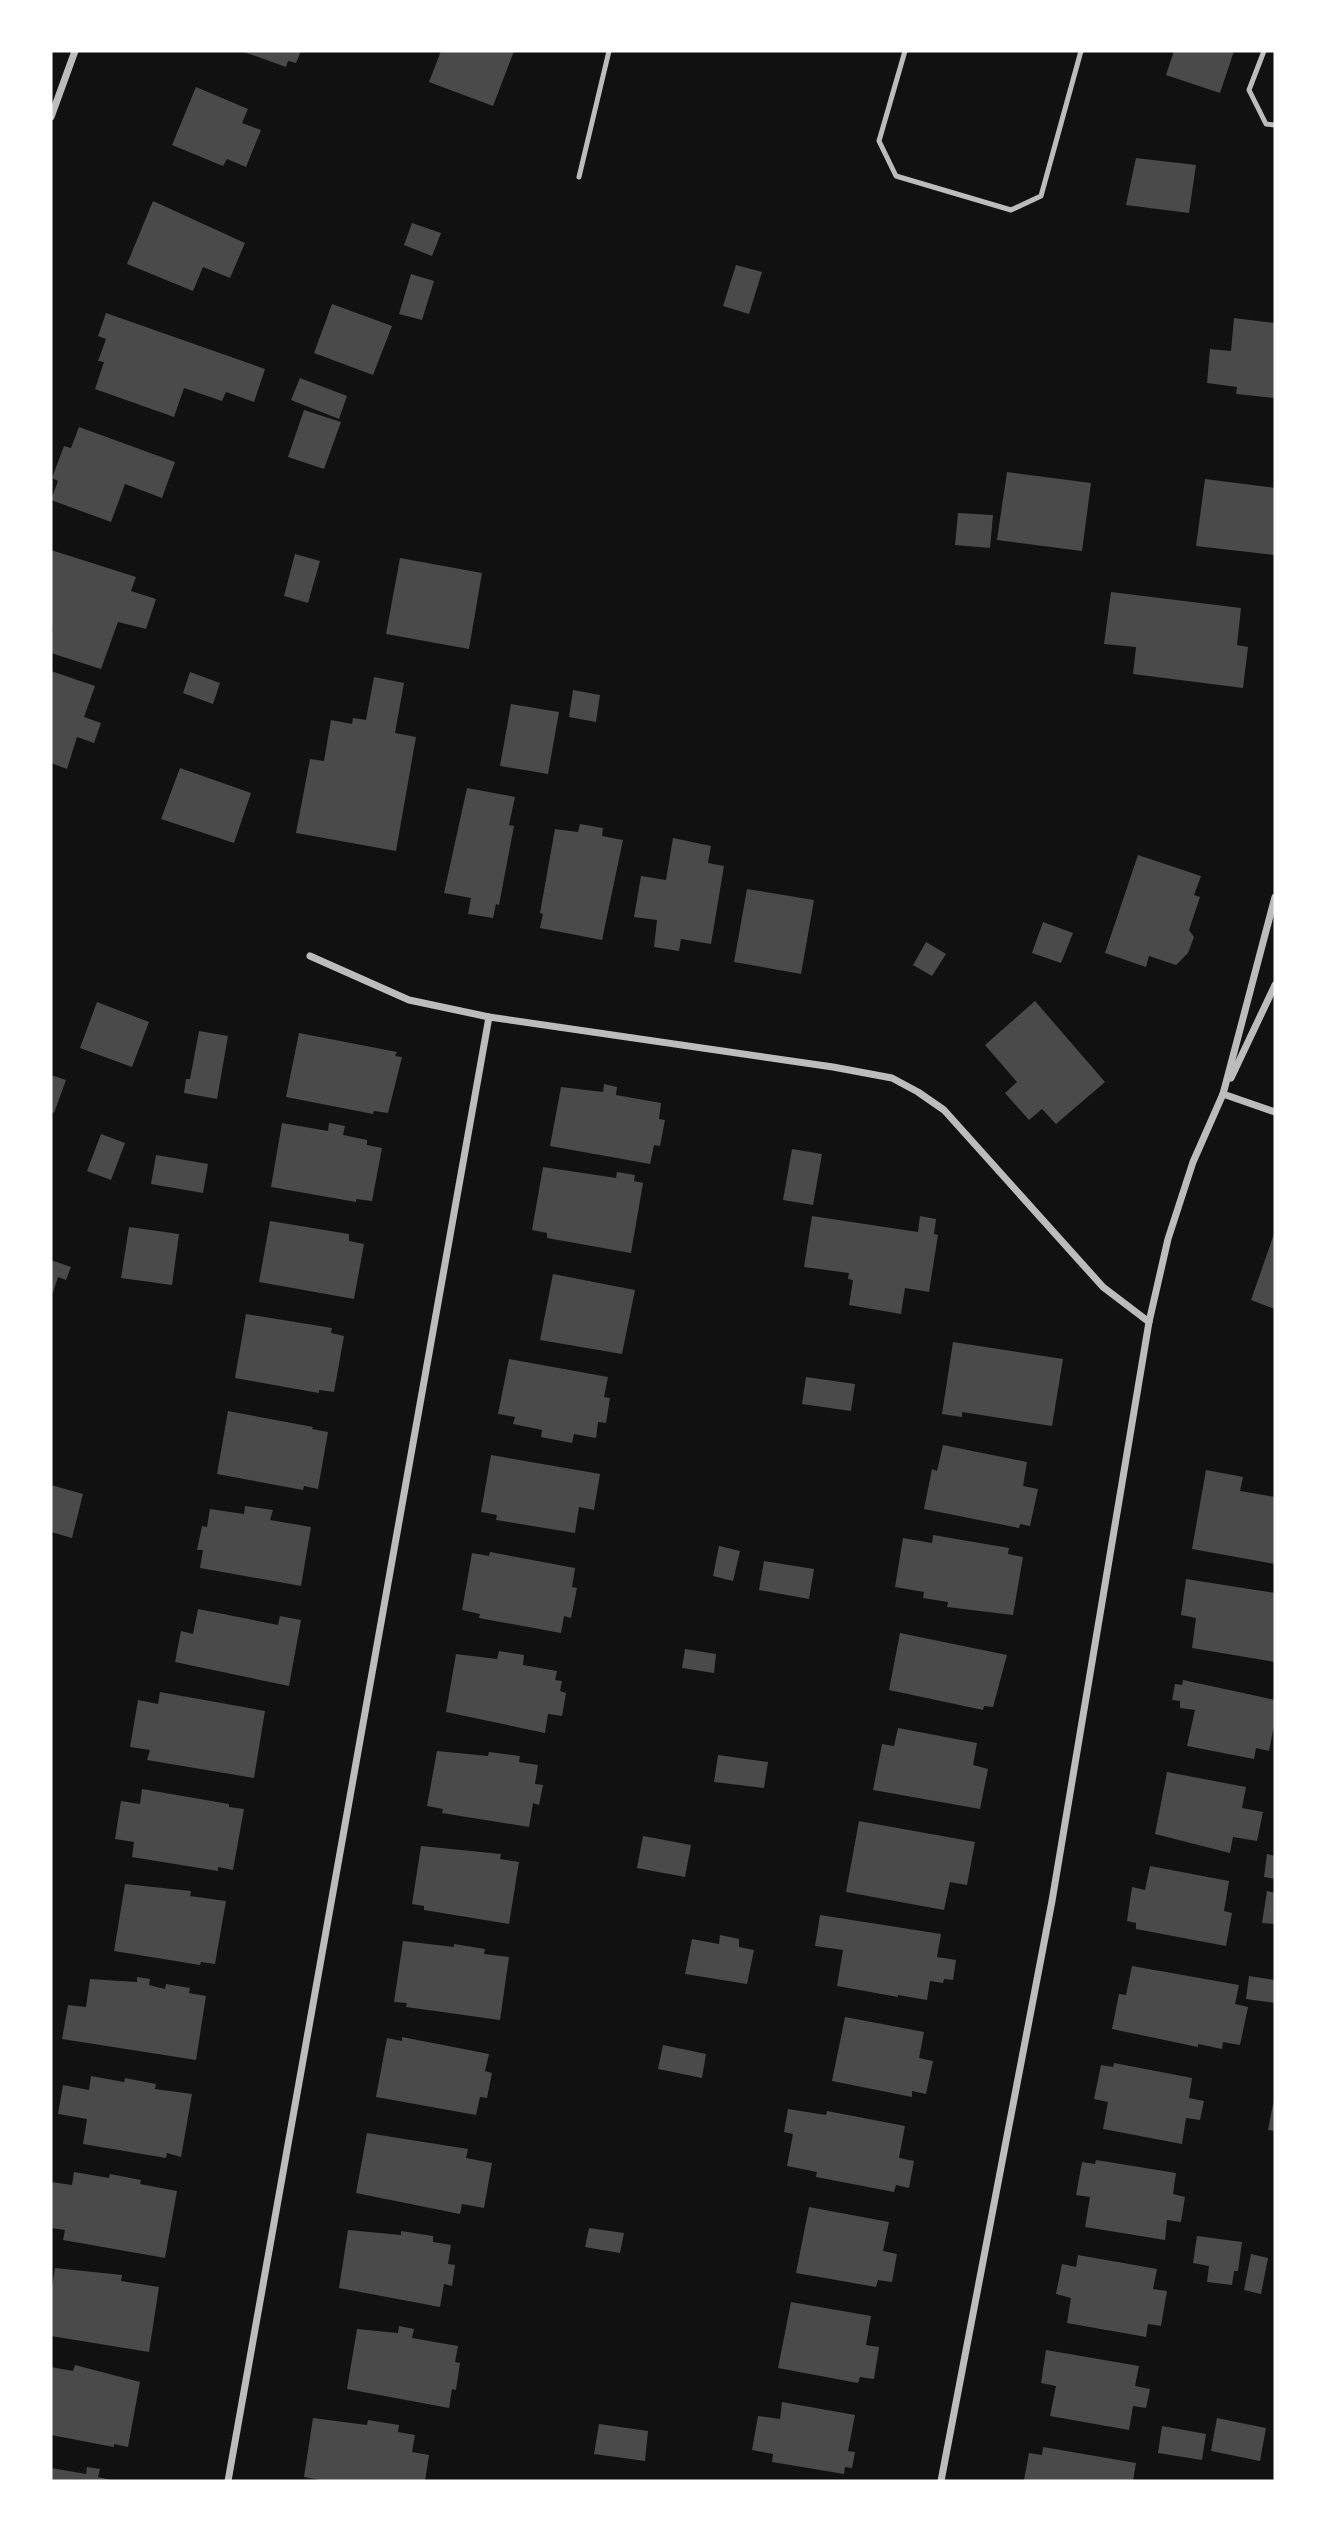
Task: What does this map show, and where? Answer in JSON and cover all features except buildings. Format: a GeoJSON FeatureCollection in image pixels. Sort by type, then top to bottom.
{"type":"FeatureCollection","features":[{"type":"Feature","properties":{"kind":"street"},"geometry":{"type":"LineString","coordinates":[[51,117],[75,51]]}},
{"type":"Feature","properties":{"kind":"street"},"geometry":{"type":"LineString","coordinates":[[1223,1094],[1275,897]]}},
{"type":"Feature","properties":{"kind":"street"},"geometry":{"type":"LineString","coordinates":[[310,956],[409,1000],[489,1017],[833,1067],[892,1079],[918,1091],[944,1110],[1103,1287],[1149,1321]]}},
{"type":"Feature","properties":{"kind":"street"},"geometry":{"type":"LineString","coordinates":[[941,2481],[1052,1901],[1149,1321],[1168,1239],[1189,1175],[1223,1094],[1275,985]]}},
{"type":"Feature","properties":{"kind":"street"},"geometry":{"type":"LineString","coordinates":[[228,2481],[489,1017]]}},
{"type":"Feature","properties":{"kind":"street"},"geometry":{"type":"LineString","coordinates":[[1223,1094],[1275,1112]]}},
{"type":"Feature","properties":{"kind":"lane"},"geometry":{"type":"LineString","coordinates":[[579,177],[609,51]]}},
{"type":"Feature","properties":{"kind":"lane"},"geometry":{"type":"LineString","coordinates":[[905,51],[879,141],[896,176],[1011,210],[1041,196],[1081,51]]}},
{"type":"Feature","properties":{"kind":"lane"},"geometry":{"type":"LineString","coordinates":[[1264,51],[1249,90],[1266,124],[1275,125]]}}]}
